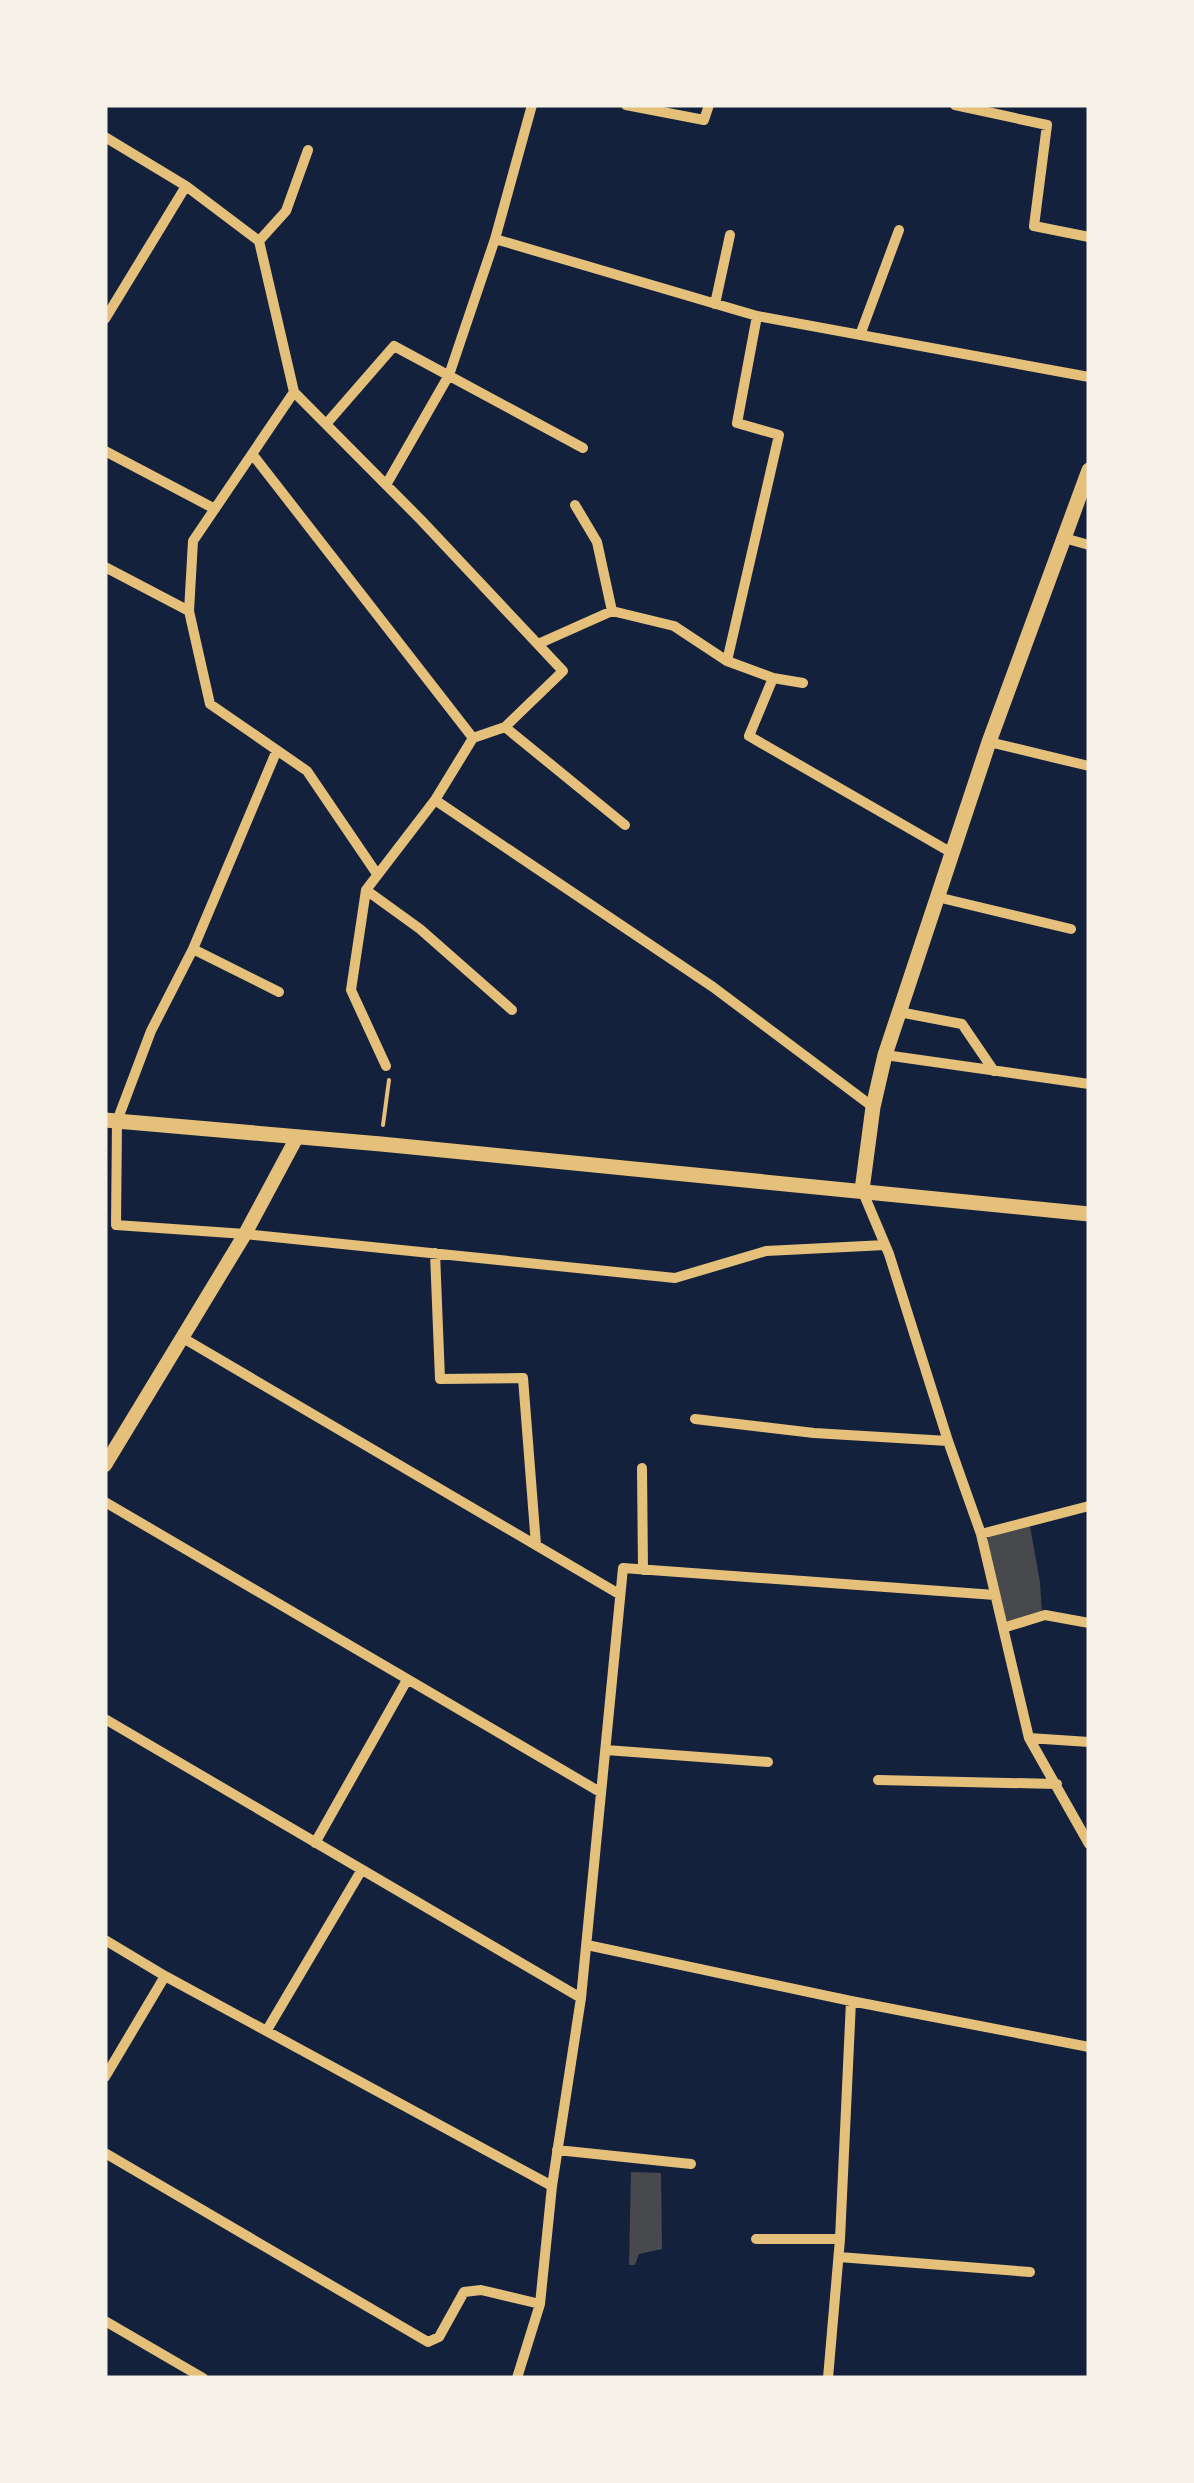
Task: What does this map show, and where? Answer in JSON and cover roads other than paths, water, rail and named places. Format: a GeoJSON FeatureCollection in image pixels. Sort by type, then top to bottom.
{"type":"FeatureCollection","features":[{"type":"Feature","properties":{"kind":"main road"},"geometry":{"type":"LineString","coordinates":[[862,1190],[873,1107],[885,1055],[989,742],[1089,470]]}},
{"type":"Feature","properties":{"kind":"main road"},"geometry":{"type":"LineString","coordinates":[[111,1121],[1089,1214]]}},
{"type":"Feature","properties":{"kind":"street"},"geometry":{"type":"LineString","coordinates":[[386,485],[449,375],[495,239],[532,105]]}},
{"type":"Feature","properties":{"kind":"street"},"geometry":{"type":"LineString","coordinates":[[626,105],[704,120],[710,105]]}},
{"type":"Feature","properties":{"kind":"street"},"geometry":{"type":"LineString","coordinates":[[955,105],[1047,125],[1034,226],[1089,237]]}},
{"type":"Feature","properties":{"kind":"street"},"geometry":{"type":"LineString","coordinates":[[105,137],[186,186],[259,242],[294,392],[563,670],[506,727],[473,738],[435,800],[366,890],[351,990],[386,1066]]}},
{"type":"Feature","properties":{"kind":"street"},"geometry":{"type":"LineString","coordinates":[[259,242],[286,212],[308,150]]}},
{"type":"Feature","properties":{"kind":"street"},"geometry":{"type":"LineString","coordinates":[[105,319],[186,186]]}},
{"type":"Feature","properties":{"kind":"street"},"geometry":{"type":"LineString","coordinates":[[860,335],[900,230]]}},
{"type":"Feature","properties":{"kind":"street"},"geometry":{"type":"LineString","coordinates":[[715,304],[730,234]]}},
{"type":"Feature","properties":{"kind":"street"},"geometry":{"type":"LineString","coordinates":[[495,239],[757,316],[1089,377]]}},
{"type":"Feature","properties":{"kind":"street"},"geometry":{"type":"LineString","coordinates":[[727,661],[779,435],[738,423],[757,316]]}},
{"type":"Feature","properties":{"kind":"street"},"geometry":{"type":"LineString","coordinates":[[327,423],[394,346],[583,448]]}},
{"type":"Feature","properties":{"kind":"street"},"geometry":{"type":"LineString","coordinates":[[294,392],[193,542],[190,610],[210,704],[307,771],[377,874]]}},
{"type":"Feature","properties":{"kind":"street"},"geometry":{"type":"LineString","coordinates":[[105,451],[215,508]]}},
{"type":"Feature","properties":{"kind":"street"},"geometry":{"type":"LineString","coordinates":[[253,455],[473,738]]}},
{"type":"Feature","properties":{"kind":"street"},"geometry":{"type":"LineString","coordinates":[[575,505],[596,542],[612,611]]}},
{"type":"Feature","properties":{"kind":"street"},"geometry":{"type":"LineString","coordinates":[[1064,538],[1089,545]]}},
{"type":"Feature","properties":{"kind":"street"},"geometry":{"type":"LineString","coordinates":[[105,567],[190,610]]}},
{"type":"Feature","properties":{"kind":"street"},"geometry":{"type":"LineString","coordinates":[[538,644],[612,611],[674,626],[727,661],[773,678],[803,683]]}},
{"type":"Feature","properties":{"kind":"street"},"geometry":{"type":"LineString","coordinates":[[773,678],[749,736],[952,852]]}},
{"type":"Feature","properties":{"kind":"street"},"geometry":{"type":"LineString","coordinates":[[506,727],[625,826]]}},
{"type":"Feature","properties":{"kind":"street"},"geometry":{"type":"LineString","coordinates":[[989,742],[1089,766]]}},
{"type":"Feature","properties":{"kind":"street"},"geometry":{"type":"LineString","coordinates":[[277,750],[193,949],[150,1031],[111,1121],[116,1225],[245,1234],[675,1278],[766,1251],[885,1245]]}},
{"type":"Feature","properties":{"kind":"street"},"geometry":{"type":"LineString","coordinates":[[435,800],[713,986],[873,1107]]}},
{"type":"Feature","properties":{"kind":"street"},"geometry":{"type":"LineString","coordinates":[[366,890],[420,929],[512,1010]]}},
{"type":"Feature","properties":{"kind":"street"},"geometry":{"type":"LineString","coordinates":[[937,897],[1071,929]]}},
{"type":"Feature","properties":{"kind":"street"},"geometry":{"type":"LineString","coordinates":[[193,949],[279,992]]}},
{"type":"Feature","properties":{"kind":"street"},"geometry":{"type":"LineString","coordinates":[[899,1012],[962,1024],[994,1071]]}},
{"type":"Feature","properties":{"kind":"street"},"geometry":{"type":"LineString","coordinates":[[885,1055],[1089,1084]]}},
{"type":"Feature","properties":{"kind":"street"},"geometry":{"type":"LineString","coordinates":[[105,1465],[245,1234],[297,1137]]}},
{"type":"Feature","properties":{"kind":"street"},"geometry":{"type":"LineString","coordinates":[[862,1190],[885,1245],[980,1534],[1029,1738],[1089,1844]]}},
{"type":"Feature","properties":{"kind":"street"},"geometry":{"type":"LineString","coordinates":[[436,1253],[440,1379],[523,1378],[536,1545]]}},
{"type":"Feature","properties":{"kind":"street"},"geometry":{"type":"LineString","coordinates":[[183,1338],[619,1594]]}},
{"type":"Feature","properties":{"kind":"street"},"geometry":{"type":"LineString","coordinates":[[695,1418],[814,1433],[948,1441]]}},
{"type":"Feature","properties":{"kind":"street"},"geometry":{"type":"LineString","coordinates":[[642,1468],[643,1570]]}},
{"type":"Feature","properties":{"kind":"street"},"geometry":{"type":"LineString","coordinates":[[105,1502],[600,1792]]}},
{"type":"Feature","properties":{"kind":"street"},"geometry":{"type":"LineString","coordinates":[[980,1534],[1089,1506]]}},
{"type":"Feature","properties":{"kind":"street"},"geometry":{"type":"LineString","coordinates":[[517,2378],[540,2304],[552,2186],[588,1945],[623,1568],[996,1596]]}},
{"type":"Feature","properties":{"kind":"street"},"geometry":{"type":"LineString","coordinates":[[1003,1628],[1045,1616],[1089,1622]]}},
{"type":"Feature","properties":{"kind":"street"},"geometry":{"type":"LineString","coordinates":[[315,1843],[407,1680]]}},
{"type":"Feature","properties":{"kind":"street"},"geometry":{"type":"LineString","coordinates":[[105,1719],[581,1998]]}},
{"type":"Feature","properties":{"kind":"street"},"geometry":{"type":"LineString","coordinates":[[1029,1738],[1089,1742]]}},
{"type":"Feature","properties":{"kind":"street"},"geometry":{"type":"LineString","coordinates":[[606,1750],[768,1762]]}},
{"type":"Feature","properties":{"kind":"street"},"geometry":{"type":"LineString","coordinates":[[878,1780],[1057,1784]]}},
{"type":"Feature","properties":{"kind":"street"},"geometry":{"type":"LineString","coordinates":[[266,2030],[361,1871]]}},
{"type":"Feature","properties":{"kind":"street"},"geometry":{"type":"LineString","coordinates":[[105,1940],[552,2186]]}},
{"type":"Feature","properties":{"kind":"street"},"geometry":{"type":"LineString","coordinates":[[588,1945],[1088,2050]]}},
{"type":"Feature","properties":{"kind":"street"},"geometry":{"type":"LineString","coordinates":[[105,2078],[165,1976]]}},
{"type":"Feature","properties":{"kind":"street"},"geometry":{"type":"LineString","coordinates":[[828,2378],[839,2257],[852,2001]]}},
{"type":"Feature","properties":{"kind":"street"},"geometry":{"type":"LineString","coordinates":[[558,2150],[690,2164]]}},
{"type":"Feature","properties":{"kind":"street"},"geometry":{"type":"LineString","coordinates":[[105,2153],[428,2342],[438,2337],[464,2292],[481,2290],[540,2304]]}},
{"type":"Feature","properties":{"kind":"street"},"geometry":{"type":"LineString","coordinates":[[756,2239],[840,2239]]}},
{"type":"Feature","properties":{"kind":"street"},"geometry":{"type":"LineString","coordinates":[[839,2257],[1030,2272]]}},
{"type":"Feature","properties":{"kind":"street"},"geometry":{"type":"LineString","coordinates":[[105,2320],[204,2378]]}}]}
